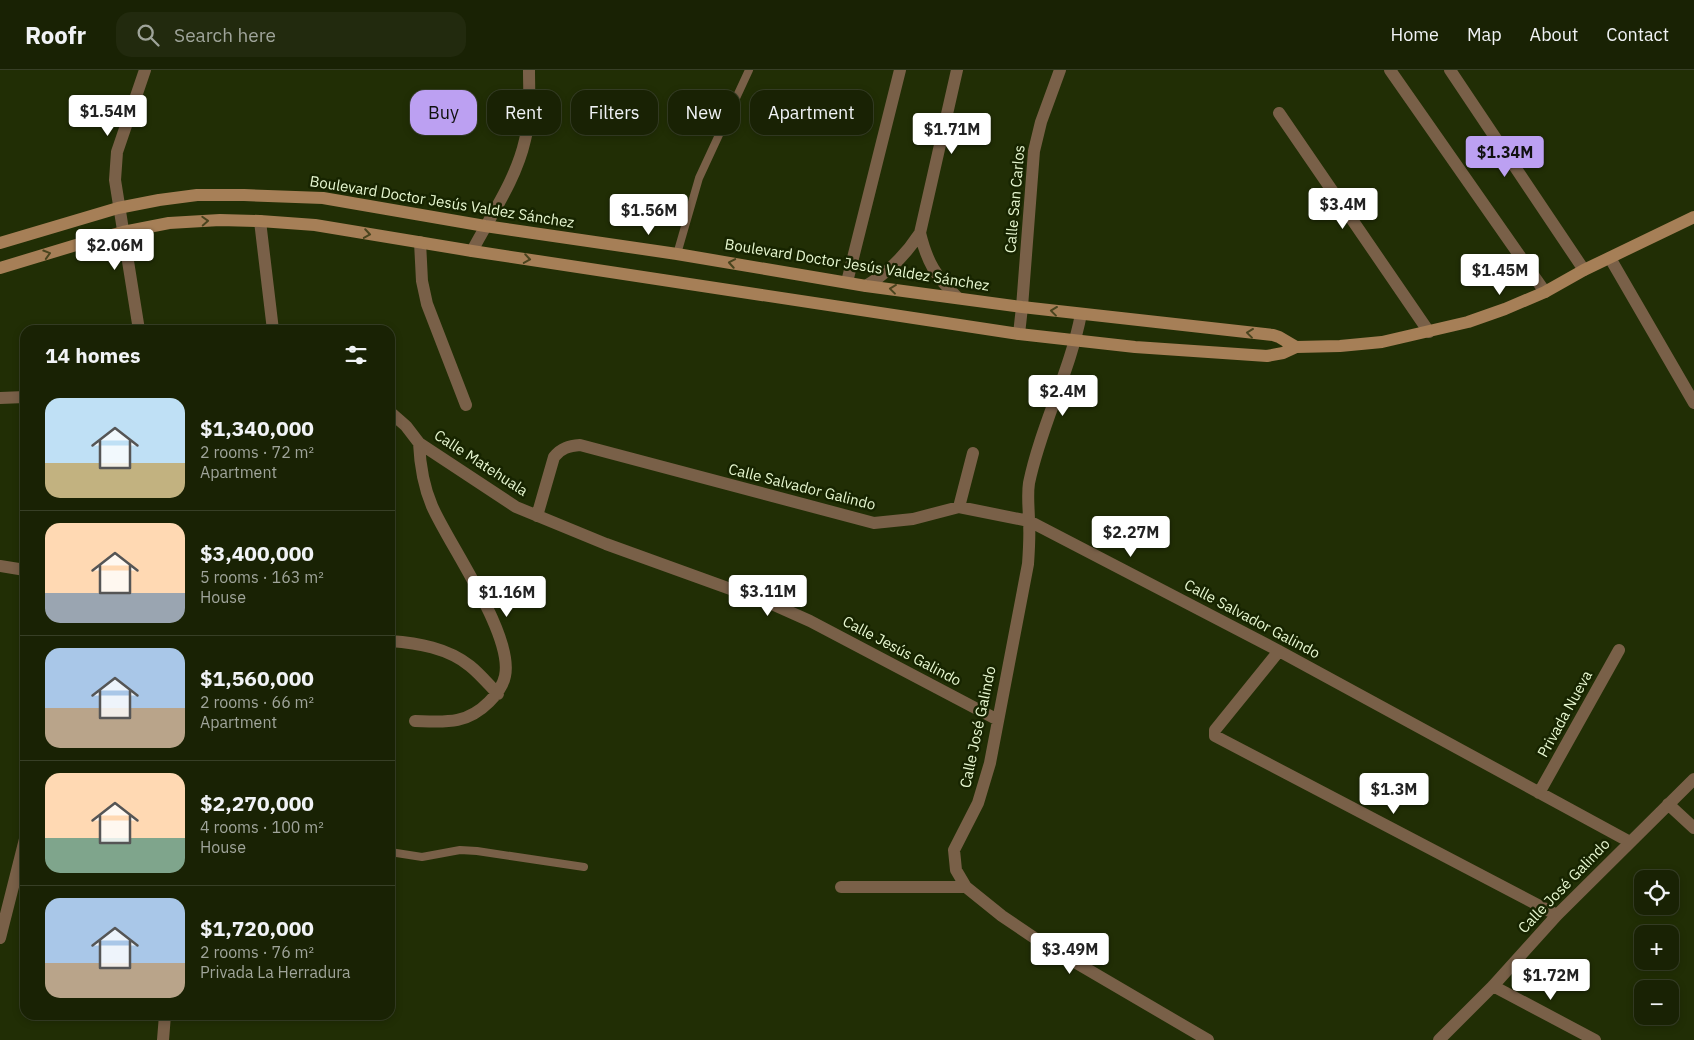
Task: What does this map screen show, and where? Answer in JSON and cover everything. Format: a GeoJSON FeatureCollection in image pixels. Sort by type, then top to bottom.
{"type":"FeatureCollection","features":[{"type":"Feature","properties":{"kind":"main road","name":"Boulevard Doctor Jesús Valdez Sánchez"},"geometry":{"type":"LineString","coordinates":[[0,242],[118,208],[197,195],[323,198],[485,226],[677,254],[866,286],[1022,307],[1273,335],[1296,347]]}},
{"type":"Feature","properties":{"kind":"main road","name":"Boulevard Doctor Jesús Valdez Sánchez"},"geometry":{"type":"LineString","coordinates":[[0,268],[123,232],[169,224],[220,220],[260,221],[315,225],[472,251],[1019,334],[1170,350],[1267,356],[1283,353],[1296,347],[1340,346],[1382,342],[1468,322],[1546,292],[1584,270],[1694,218]]}},
{"type":"Feature","properties":{"kind":"street"},"geometry":{"type":"LineString","coordinates":[[138,325],[115,180],[117,152],[145,70]]}},
{"type":"Feature","properties":{"kind":"street"},"geometry":{"type":"LineString","coordinates":[[472,251],[513,177],[526,138],[529,70]]}},
{"type":"Feature","properties":{"kind":"street"},"geometry":{"type":"LineString","coordinates":[[847,282],[900,70]]}},
{"type":"Feature","properties":{"kind":"street"},"geometry":{"type":"LineString","coordinates":[[866,286],[897,264],[920,233],[957,70]]}},
{"type":"Feature","properties":{"kind":"street","name":"Calle San Carlos"},"geometry":{"type":"LineString","coordinates":[[1019,334],[1034,151],[1041,122],[1060,70]]}},
{"type":"Feature","properties":{"kind":"street"},"geometry":{"type":"LineString","coordinates":[[1390,70],[1546,292]]}},
{"type":"Feature","properties":{"kind":"street"},"geometry":{"type":"LineString","coordinates":[[1450,70],[1584,270]]}},
{"type":"Feature","properties":{"kind":"street"},"geometry":{"type":"LineString","coordinates":[[1279,113],[1429,332]]}},
{"type":"Feature","properties":{"kind":"street"},"geometry":{"type":"LineString","coordinates":[[260,221],[272,325]]}},
{"type":"Feature","properties":{"kind":"street"},"geometry":{"type":"LineString","coordinates":[[920,233],[924,252],[932,269],[943,284],[957,297]]}},
{"type":"Feature","properties":{"kind":"street"},"geometry":{"type":"LineString","coordinates":[[420,242],[422,281],[427,304],[466,406]]}},
{"type":"Feature","properties":{"kind":"street"},"geometry":{"type":"LineString","coordinates":[[1610,258],[1694,403]]}},
{"type":"Feature","properties":{"kind":"street","name":"Calle José Galindo"},"geometry":{"type":"LineString","coordinates":[[1081,314],[1076,341],[1047,420],[1029,484],[1028,564],[986,781],[978,803],[954,850],[956,870],[966,887],[1002,916],[1039,941],[1208,1040]]}},
{"type":"Feature","properties":{"kind":"street"},"geometry":{"type":"LineString","coordinates":[[0,398],[20,397]]}},
{"type":"Feature","properties":{"kind":"street","name":"Calle Matehuala"},"geometry":{"type":"LineString","coordinates":[[395,416],[406,426],[419,443],[497,495],[537,516]]}},
{"type":"Feature","properties":{"kind":"street"},"geometry":{"type":"LineString","coordinates":[[415,721],[450,722],[468,718],[483,709],[498,694],[505,676],[504,655],[495,626],[465,565],[432,506],[421,476],[419,443]]}},
{"type":"Feature","properties":{"kind":"street","name":"Calle Salvador Galindo"},"geometry":{"type":"LineString","coordinates":[[537,516],[554,457],[558,451],[580,445],[874,523],[913,519],[959,507],[1030,520],[1279,651],[1630,842]]}},
{"type":"Feature","properties":{"kind":"street"},"geometry":{"type":"LineString","coordinates":[[959,507],[973,453]]}},
{"type":"Feature","properties":{"kind":"street","name":"Calle Jesús Galindo"},"geometry":{"type":"LineString","coordinates":[[537,516],[772,604],[810,621],[998,720]]}},
{"type":"Feature","properties":{"kind":"street"},"geometry":{"type":"LineString","coordinates":[[0,566],[20,569]]}},
{"type":"Feature","properties":{"kind":"street"},"geometry":{"type":"LineString","coordinates":[[395,642],[442,650],[450,654],[471,667],[498,694]]}},
{"type":"Feature","properties":{"kind":"street","name":"Privada Nueva"},"geometry":{"type":"LineString","coordinates":[[1539,793],[1619,650]]}},
{"type":"Feature","properties":{"kind":"street"},"geometry":{"type":"LineString","coordinates":[[1279,651],[1215,730],[1215,736],[1557,915]]}},
{"type":"Feature","properties":{"kind":"street","name":"Calle José Galindo"},"geometry":{"type":"LineString","coordinates":[[1439,1040],[1493,986],[1557,915],[1694,779]]}},
{"type":"Feature","properties":{"kind":"street"},"geometry":{"type":"LineString","coordinates":[[1668,804],[1694,827]]}},
{"type":"Feature","properties":{"kind":"street"},"geometry":{"type":"LineString","coordinates":[[0,938],[20,859]]}},
{"type":"Feature","properties":{"kind":"street"},"geometry":{"type":"LineString","coordinates":[[841,887],[966,887]]}},
{"type":"Feature","properties":{"kind":"street"},"geometry":{"type":"LineString","coordinates":[[1493,986],[1596,1040]]}},
{"type":"Feature","properties":{"kind":"street"},"geometry":{"type":"LineString","coordinates":[[163,1040],[165,1020]]}},
{"type":"Feature","properties":{"kind":"lane"},"geometry":{"type":"LineString","coordinates":[[677,254],[699,178],[747,71]]}},
{"type":"Feature","properties":{"kind":"lane"},"geometry":{"type":"LineString","coordinates":[[395,853],[422,857],[460,850],[478,851],[584,868]]}}]}
